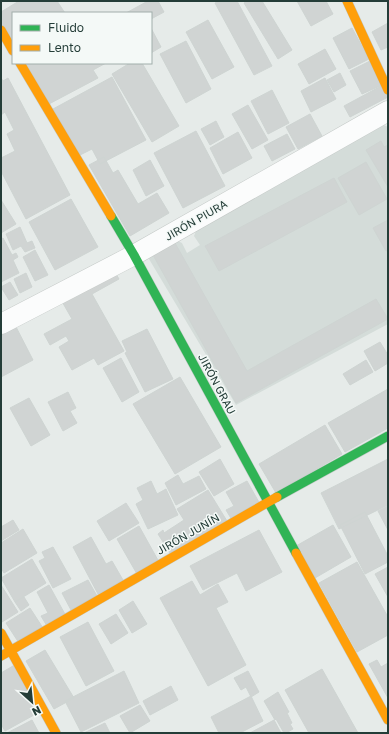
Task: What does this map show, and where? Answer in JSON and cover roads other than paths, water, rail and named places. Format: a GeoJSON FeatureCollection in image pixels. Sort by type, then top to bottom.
{"type":"FeatureCollection","features":[{"type":"Feature","properties":{"kind":"main road"},"geometry":{"type":"LineString","coordinates":[[347,1],[388,90]]}},
{"type":"Feature","properties":{"kind":"main road"},"geometry":{"type":"LineString","coordinates":[[1,30],[12,49]]}},
{"type":"Feature","properties":{"kind":"main road","name":"JIRÓN GRAU"},"geometry":{"type":"LineString","coordinates":[[21,64],[134,255],[388,720]]}},
{"type":"Feature","properties":{"kind":"main road","name":"JIRÓN JUNÍN"},"geometry":{"type":"LineString","coordinates":[[1,656],[268,502],[388,436]]}},
{"type":"Feature","properties":{"kind":"main road"},"geometry":{"type":"LineString","coordinates":[[1,633],[56,733]]}},
{"type":"Feature","properties":{"kind":"street","name":"JIRÓN PIURA"},"geometry":{"type":"LineString","coordinates":[[1,324],[134,255],[388,111]]}}]}
